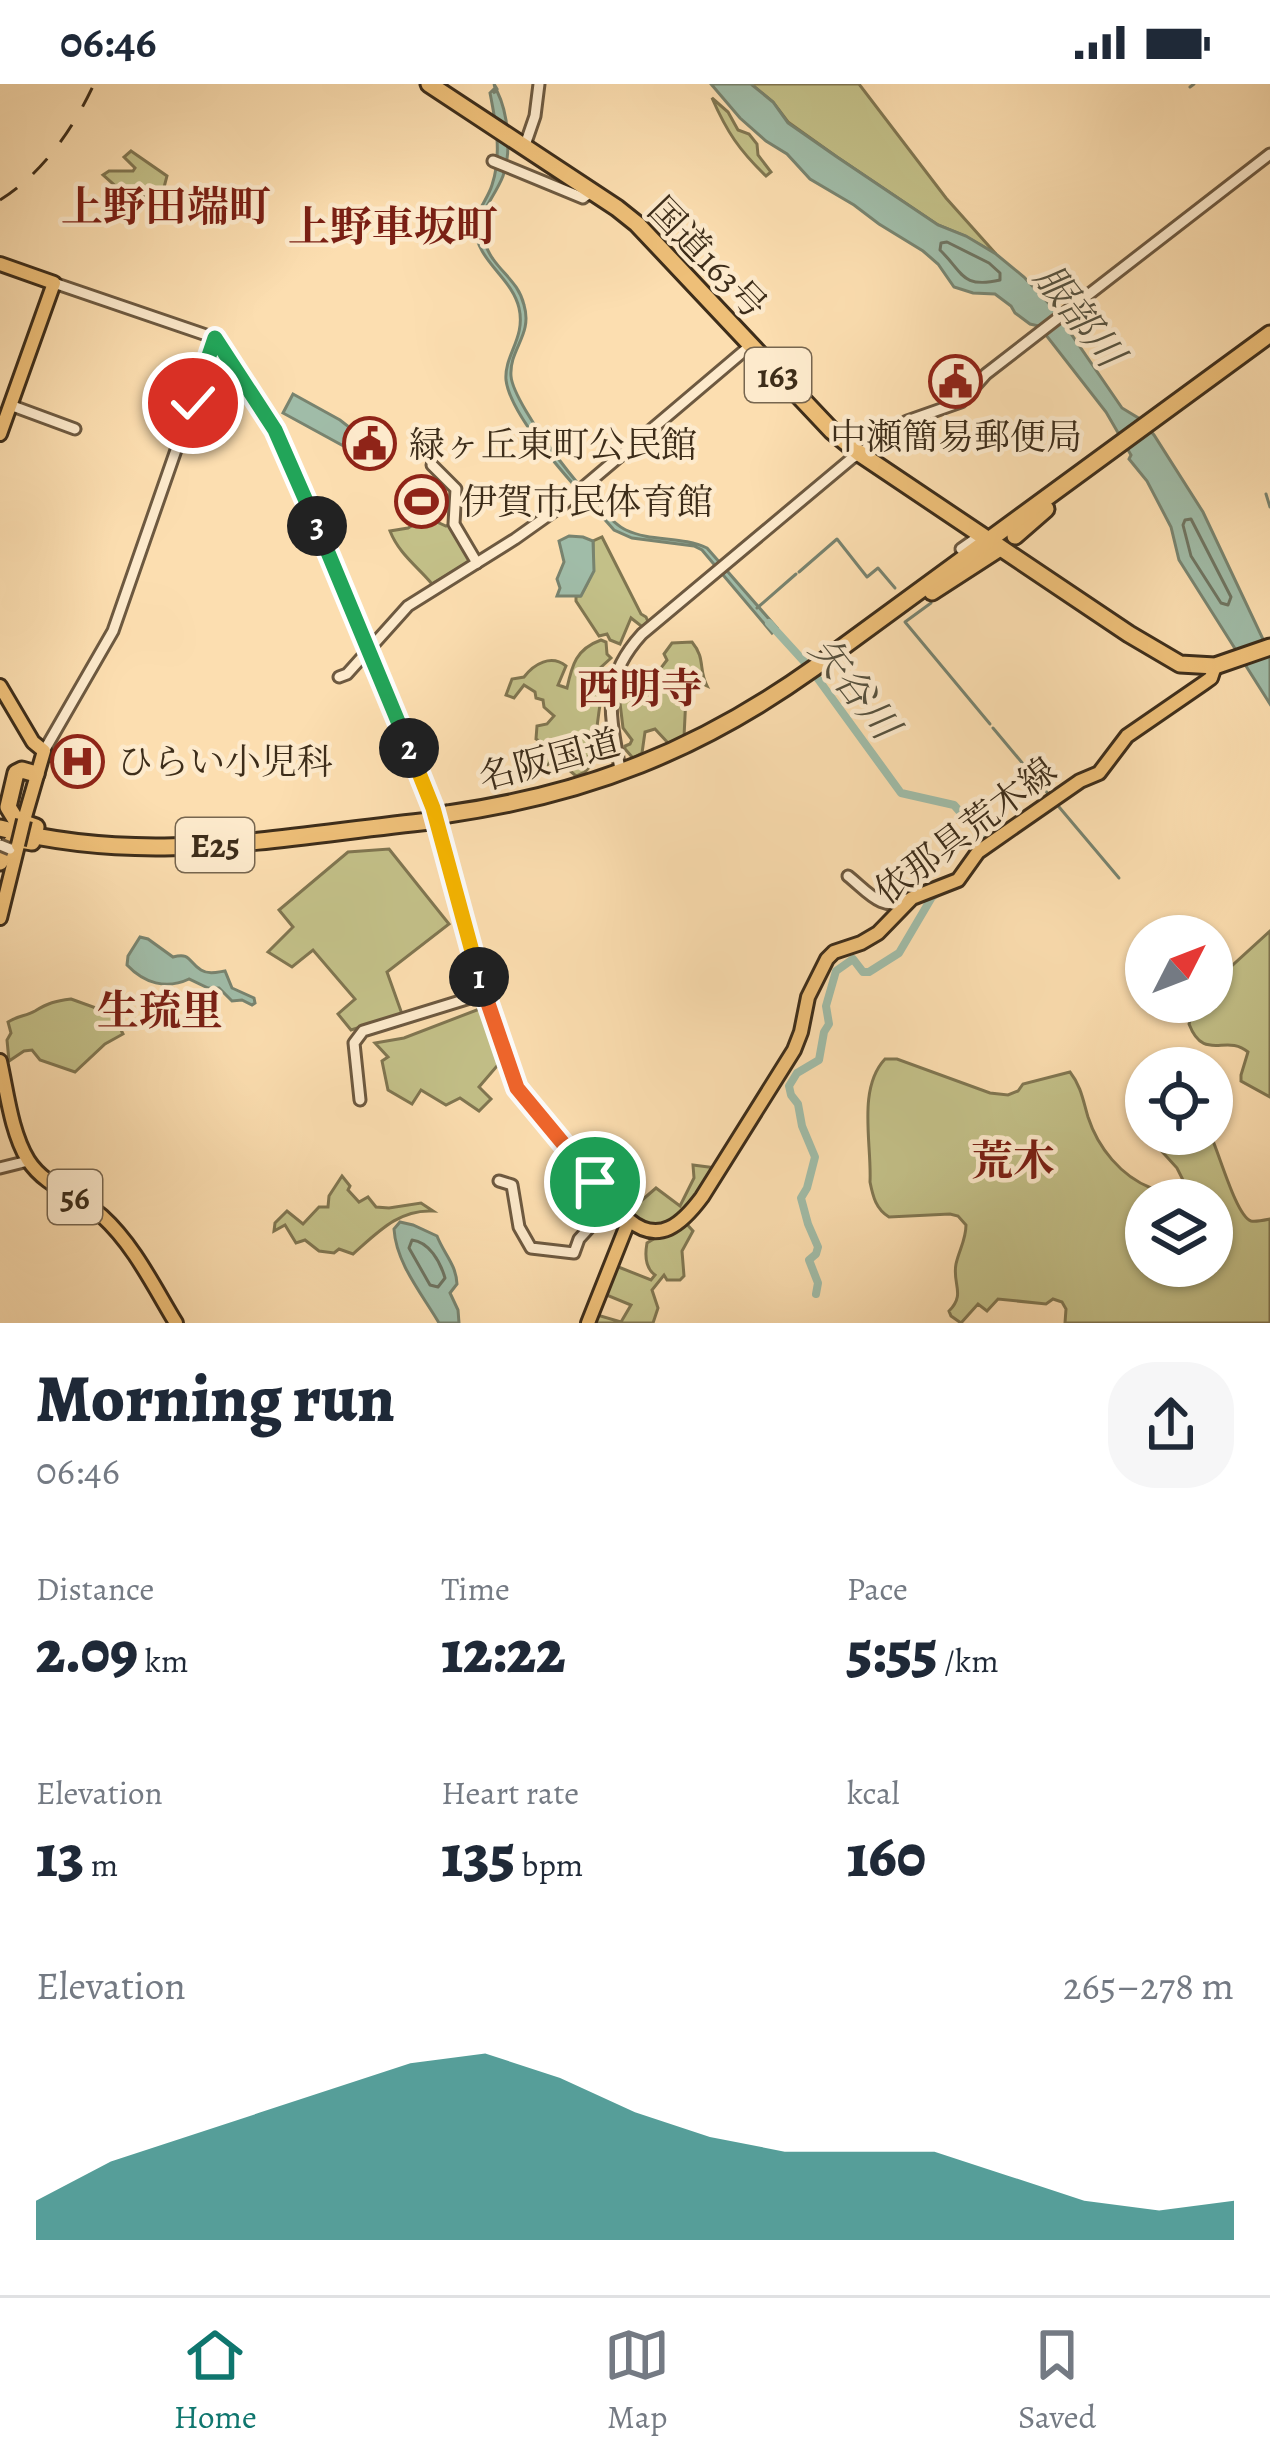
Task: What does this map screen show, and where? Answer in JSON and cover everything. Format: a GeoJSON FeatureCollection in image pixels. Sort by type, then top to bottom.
{"type":"FeatureCollection","features":[{"type":"Feature","properties":{"kind":"highway","name":"国道163号"},"geometry":{"type":"LineString","coordinates":[[429,84],[650,234],[809,409],[859,453],[1168,659],[1191,667],[1215,667]]}},
{"type":"Feature","properties":{"kind":"highway"},"geometry":{"type":"LineString","coordinates":[[868,631],[1270,337]]}},
{"type":"Feature","properties":{"kind":"highway"},"geometry":{"type":"LineString","coordinates":[[1015,536],[1085,471]]}},
{"type":"Feature","properties":{"kind":"highway","name":"名阪国道"},"geometry":{"type":"LineString","coordinates":[[5,844],[58,836],[99,842],[198,842],[448,816],[549,801],[645,770],[732,728],[1085,471]]}},
{"type":"Feature","properties":{"kind":"highway"},"geometry":{"type":"LineString","coordinates":[[868,631],[961,550]]}},
{"type":"Feature","properties":{"kind":"highway"},"geometry":{"type":"LineString","coordinates":[[1215,667],[1270,647]]}},
{"type":"Feature","properties":{"kind":"highway"},"geometry":{"type":"LineString","coordinates":[[0,812],[14,771],[21,767],[36,772]]}},
{"type":"Feature","properties":{"kind":"highway"},"geometry":{"type":"LineString","coordinates":[[36,772],[22,770],[13,778],[8,807],[22,824],[110,839],[198,842]]}},
{"type":"Feature","properties":{"kind":"highway","name":"名阪国道"},"geometry":{"type":"LineString","coordinates":[[5,844],[160,849],[430,818]]}},
{"type":"Feature","properties":{"kind":"highway"},"geometry":{"type":"LineString","coordinates":[[5,844],[21,840],[99,851],[160,849]]}},
{"type":"Feature","properties":{"kind":"main road"},"geometry":{"type":"LineString","coordinates":[[0,264],[54,283],[0,434]]}},
{"type":"Feature","properties":{"kind":"main road","name":"依那具荒木線"},"geometry":{"type":"LineString","coordinates":[[629,1220],[644,1231],[658,1233],[698,1203],[794,1050],[808,997],[827,958],[871,939],[912,898],[958,880],[974,856],[1080,781],[1099,773],[1127,736],[1204,683],[1215,667]]}},
{"type":"Feature","properties":{"kind":"main road"},"geometry":{"type":"LineString","coordinates":[[0,686],[33,742],[44,752],[24,820],[5,844],[0,918]]}},
{"type":"Feature","properties":{"kind":"main road","name":"56"},"geometry":{"type":"LineString","coordinates":[[0,1061],[28,1161],[50,1183],[112,1226],[176,1323]]}},
{"type":"Feature","properties":{"kind":"main road"},"geometry":{"type":"LineString","coordinates":[[588,1323],[629,1220]]}},
{"type":"Feature","properties":{"kind":"street"},"geometry":{"type":"LineString","coordinates":[[518,144],[536,116],[539,84]]}},
{"type":"Feature","properties":{"kind":"street"},"geometry":{"type":"LineString","coordinates":[[620,769],[611,720],[614,677],[620,660],[642,634],[859,453],[907,421],[961,402],[982,377],[1270,154]]}},
{"type":"Feature","properties":{"kind":"street"},"geometry":{"type":"LineString","coordinates":[[494,161],[583,198],[591,192]]}},
{"type":"Feature","properties":{"kind":"street"},"geometry":{"type":"LineString","coordinates":[[54,283],[215,338],[275,430],[430,798],[483,994],[517,1088],[629,1220]]}},
{"type":"Feature","properties":{"kind":"street"},"geometry":{"type":"LineString","coordinates":[[44,752],[113,631],[215,338]]}},
{"type":"Feature","properties":{"kind":"street"},"geometry":{"type":"LineString","coordinates":[[339,677],[408,606],[515,539],[582,489],[751,345]]}},
{"type":"Feature","properties":{"kind":"street"},"geometry":{"type":"LineString","coordinates":[[10,405],[75,429]]}},
{"type":"Feature","properties":{"kind":"street"},"geometry":{"type":"LineString","coordinates":[[432,465],[456,489],[454,524],[477,563]]}},
{"type":"Feature","properties":{"kind":"street"},"geometry":{"type":"LineString","coordinates":[[961,550],[1015,536]]}},
{"type":"Feature","properties":{"kind":"street"},"geometry":{"type":"LineString","coordinates":[[848,876],[887,905],[912,898]]}},
{"type":"Feature","properties":{"kind":"street"},"geometry":{"type":"LineString","coordinates":[[361,1100],[354,1043],[363,1031],[483,994]]}},
{"type":"Feature","properties":{"kind":"street"},"geometry":{"type":"LineString","coordinates":[[0,1168],[28,1161]]}},
{"type":"Feature","properties":{"kind":"street"},"geometry":{"type":"LineString","coordinates":[[499,1180],[512,1184],[519,1227],[531,1248],[574,1252],[579,1239],[612,1204]]}},
{"type":"Feature","properties":{"kind":"shaded area"},"geometry":{"type":"Polygon","coordinates":[[[751,84],[859,84],[946,198],[996,254],[938,225],[837,157],[788,122],[751,84]]]}},
{"type":"Feature","properties":{"kind":"shaded area"},"geometry":{"type":"Polygon","coordinates":[[[712,98],[738,130],[757,144],[758,155],[771,172],[766,176],[734,140],[712,98]]]}},
{"type":"Feature","properties":{"kind":"shaded area"},"geometry":{"type":"Polygon","coordinates":[[[131,151],[167,176],[162,195],[141,194],[134,201],[116,195],[119,189],[103,175],[133,171],[124,157],[131,151]]]}},
{"type":"Feature","properties":{"kind":"shaded area"},"geometry":{"type":"Polygon","coordinates":[[[426,517],[450,524],[470,561],[432,584],[390,531],[408,528],[426,517]]]}},
{"type":"Feature","properties":{"kind":"shaded area"},"geometry":{"type":"Polygon","coordinates":[[[602,537],[649,624],[645,629],[631,618],[620,644],[607,634],[599,636],[576,601],[591,575],[593,541],[602,537]]]}},
{"type":"Feature","properties":{"kind":"shaded area"},"geometry":{"type":"Polygon","coordinates":[[[601,640],[611,658],[586,681],[589,685],[605,676],[596,689],[602,695],[589,756],[592,764],[576,776],[555,758],[545,767],[540,760],[551,748],[536,739],[537,726],[554,716],[524,685],[514,698],[506,695],[512,679],[524,677],[543,662],[555,661],[566,666],[558,685],[567,688],[576,659],[601,640]]]}},
{"type":"Feature","properties":{"kind":"shaded area"},"geometry":{"type":"Polygon","coordinates":[[[692,642],[707,686],[696,681],[686,696],[684,737],[669,744],[655,729],[645,732],[642,753],[633,758],[625,749],[632,740],[623,728],[620,703],[638,692],[627,682],[633,668],[648,678],[667,660],[664,654],[672,643],[692,642]]]}},
{"type":"Feature","properties":{"kind":"shaded area"},"geometry":{"type":"Polygon","coordinates":[[[389,849],[449,924],[387,972],[402,1014],[351,1030],[338,1014],[355,999],[313,950],[292,967],[268,952],[293,927],[279,910],[348,852],[389,849]]]}},
{"type":"Feature","properties":{"kind":"shaded area"},"geometry":{"type":"Polygon","coordinates":[[[1270,931],[1270,1097],[1241,1081],[1248,1052],[1201,1042],[1189,1024],[1233,1023],[1233,965],[1270,931]]]}},
{"type":"Feature","properties":{"kind":"shaded area"},"geometry":{"type":"Polygon","coordinates":[[[71,999],[104,1011],[111,1009],[123,1034],[75,1072],[40,1060],[32,1050],[9,1061],[8,1022],[71,999]]]}},
{"type":"Feature","properties":{"kind":"shaded area"},"geometry":{"type":"Polygon","coordinates":[[[482,1008],[503,1059],[479,1087],[491,1099],[479,1111],[460,1098],[446,1105],[421,1090],[412,1104],[388,1090],[382,1061],[388,1057],[375,1043],[404,1038],[482,1008]]]}},
{"type":"Feature","properties":{"kind":"shaded area"},"geometry":{"type":"Polygon","coordinates":[[[885,1059],[1008,1095],[1023,1084],[1070,1072],[1104,1150],[1134,1179],[1125,1179],[1125,1287],[1233,1287],[1233,1193],[1245,1217],[1270,1219],[1270,1323],[1065,1323],[1062,1302],[998,1299],[987,1311],[978,1304],[961,1323],[949,1311],[958,1294],[955,1271],[966,1225],[950,1214],[889,1217],[881,1210],[870,1182],[871,1086],[885,1059]]]}},
{"type":"Feature","properties":{"kind":"shaded area"},"geometry":{"type":"Polygon","coordinates":[[[1165,1155],[1218,1155],[1227,1179],[1182,1179],[1165,1155]]]}},
{"type":"Feature","properties":{"kind":"shaded area"},"geometry":{"type":"Polygon","coordinates":[[[693,1165],[716,1168],[694,1205],[659,1230],[626,1214],[656,1188],[680,1206],[694,1178],[693,1165]]]}},
{"type":"Feature","properties":{"kind":"shaded area"},"geometry":{"type":"Polygon","coordinates":[[[342,1176],[359,1202],[368,1197],[376,1207],[389,1208],[421,1203],[433,1211],[399,1218],[353,1254],[339,1249],[319,1251],[305,1240],[296,1243],[285,1225],[274,1231],[287,1211],[303,1224],[319,1207],[328,1207],[329,1196],[342,1176]]]}},
{"type":"Feature","properties":{"kind":"shaded area"},"geometry":{"type":"Polygon","coordinates":[[[684,1221],[693,1231],[682,1251],[684,1276],[667,1280],[664,1275],[652,1290],[658,1308],[653,1323],[590,1323],[594,1314],[621,1322],[631,1305],[604,1294],[616,1266],[651,1280],[655,1275],[648,1265],[647,1243],[684,1221]]]}},
{"type":"Feature","properties":{"kind":"water"},"geometry":{"type":"Polygon","coordinates":[[[494,84],[493,93],[497,91],[506,121],[506,166],[477,226],[524,305],[525,325],[511,366],[515,391],[559,460],[613,521],[636,534],[707,548],[777,628],[772,633],[702,550],[632,538],[614,530],[551,458],[511,397],[506,371],[520,328],[519,308],[481,250],[475,227],[497,162],[490,93],[494,84]]]}},
{"type":"Feature","properties":{"kind":"water"},"geometry":{"type":"Polygon","coordinates":[[[711,84],[751,84],[788,123],[837,157],[938,225],[996,254],[1054,309],[1122,408],[1154,435],[1203,512],[1270,654],[1270,704],[1179,560],[1171,527],[1106,412],[1039,326],[1030,324],[995,294],[954,287],[923,251],[810,179],[787,154],[740,118],[711,84]]]}},
{"type":"Feature","properties":{"kind":"water"},"geometry":{"type":"Polygon","coordinates":[[[293,394],[358,434],[349,449],[283,413],[293,394]]]}},
{"type":"Feature","properties":{"kind":"water"},"geometry":{"type":"Polygon","coordinates":[[[569,536],[593,541],[594,571],[581,596],[557,596],[564,562],[559,541],[569,536]]]}},
{"type":"Feature","properties":{"kind":"water"},"geometry":{"type":"Polygon","coordinates":[[[140,937],[173,957],[186,957],[204,972],[225,971],[232,988],[254,998],[255,1003],[232,1001],[219,988],[189,979],[164,984],[141,976],[127,965],[140,937]]]}},
{"type":"Feature","properties":{"kind":"water"},"geometry":{"type":"Polygon","coordinates":[[[400,1222],[437,1236],[456,1277],[450,1293],[459,1323],[439,1323],[411,1278],[396,1242],[394,1229],[400,1222]]]}},
{"type":"Feature","properties":{"kind":"waterway"},"geometry":{"type":"LineString","coordinates":[[1190,87],[1194,84]]}},
{"type":"Feature","properties":{"kind":"waterway"},"geometry":{"type":"LineString","coordinates":[[1266,494],[1270,507]]}},
{"type":"Feature","properties":{"kind":"waterway"},"geometry":{"type":"LineString","coordinates":[[799,572],[837,539],[867,577],[878,568],[895,588]]}},
{"type":"Feature","properties":{"kind":"waterway"},"geometry":{"type":"LineString","coordinates":[[757,608],[796,574]]}},
{"type":"Feature","properties":{"kind":"waterway"},"geometry":{"type":"LineString","coordinates":[[931,603],[905,622],[990,724]]}},
{"type":"Feature","properties":{"kind":"waterway","name":"矢谷川"},"geometry":{"type":"LineString","coordinates":[[769,623],[810,668],[901,793],[954,805],[988,849]]}},
{"type":"Feature","properties":{"kind":"waterway"},"geometry":{"type":"LineString","coordinates":[[993,728],[1050,796]]}},
{"type":"Feature","properties":{"kind":"waterway"},"geometry":{"type":"LineString","coordinates":[[1054,801],[1119,878]]}},
{"type":"Feature","properties":{"kind":"waterway","name":"矢谷川"},"geometry":{"type":"LineString","coordinates":[[816,1294],[818,1283],[809,1260],[818,1247],[801,1198],[815,1157],[789,1086],[797,1073],[819,1060],[836,971],[853,959],[863,972],[869,972],[899,953],[939,892]]}},
{"type":"Feature","properties":{"kind":"railway"},"geometry":{"type":"LineString","coordinates":[[0,200],[55,149],[94,84]]}},
{"type":"Feature","properties":{"kind":"place","name":"中瀬簡易郵便局"},"geometry":{"type":"Point","coordinates":[956,381]}},
{"type":"Feature","properties":{"kind":"place","name":"緑ヶ丘東町公民館"},"geometry":{"type":"Point","coordinates":[370,444]}},
{"type":"Feature","properties":{"kind":"place","name":"伊賀市民体育館"},"geometry":{"type":"Point","coordinates":[422,501]}},
{"type":"Feature","properties":{"kind":"place","name":"ひらい小児科"},"geometry":{"type":"Point","coordinates":[78,761]}},
{"type":"Feature","properties":{"kind":"district","name":"上野田端町"},"geometry":{"type":"Point","coordinates":[166,206]}},
{"type":"Feature","properties":{"kind":"district","name":"上野車坂町"},"geometry":{"type":"Point","coordinates":[393,226]}},
{"type":"Feature","properties":{"kind":"district","name":"西明寺"},"geometry":{"type":"Point","coordinates":[640,688]}},
{"type":"Feature","properties":{"kind":"district","name":"生琉里"},"geometry":{"type":"Point","coordinates":[160,1010]}},
{"type":"Feature","properties":{"kind":"district","name":"荒木"},"geometry":{"type":"Point","coordinates":[1013,1160]}},
{"type":"Feature","properties":{"kind":"route"},"geometry":{"type":"LineString","coordinates":[[193,403],[215,338],[275,430],[430,798],[483,994],[513,1079],[595,1182]]}},
{"type":"Feature","properties":{"kind":"water label","name":"服部川"},"geometry":{"type":"Point","coordinates":[1080,315]}}]}
